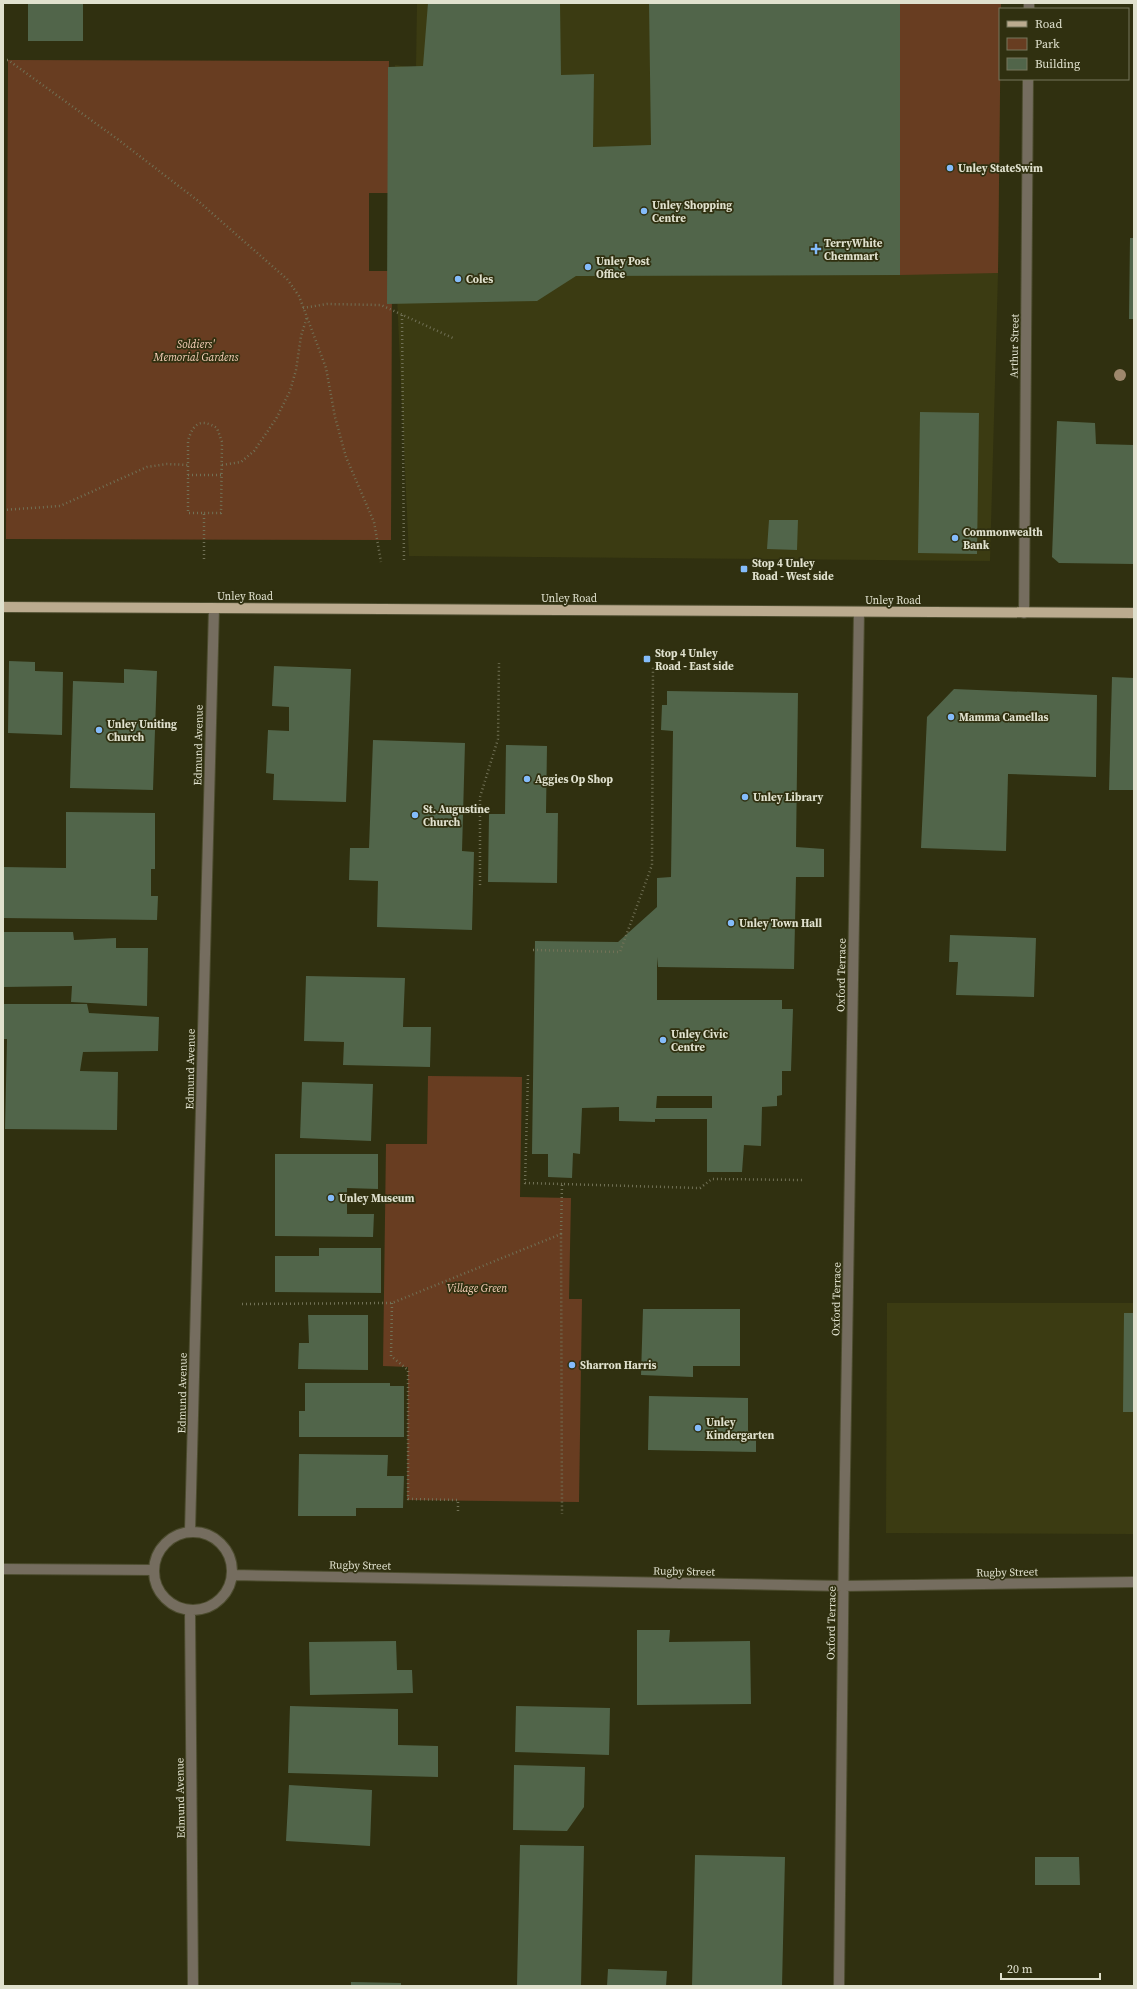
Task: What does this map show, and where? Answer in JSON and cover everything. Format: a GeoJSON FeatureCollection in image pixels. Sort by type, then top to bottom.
{"type":"FeatureCollection","features":[{"type":"Feature","properties":{"kind":"main road","name":"Unley Road"},"geometry":{"type":"LineString","coordinates":[[3,607],[1134,613]]}},
{"type":"Feature","properties":{"kind":"street","name":"Arthur Street"},"geometry":{"type":"LineString","coordinates":[[1024,613],[1028,80]]}},
{"type":"Feature","properties":{"kind":"street","name":"Edmund Avenue"},"geometry":{"type":"LineString","coordinates":[[190,1531],[214,608]]}},
{"type":"Feature","properties":{"kind":"street","name":"Oxford Terrace"},"geometry":{"type":"LineString","coordinates":[[839,1986],[843,1586],[859,612]]}},
{"type":"Feature","properties":{"kind":"street"},"geometry":{"type":"LineString","coordinates":[[198,1531],[213,1536],[224,1546],[230,1555],[233,1575],[229,1589],[220,1600],[203,1609],[190,1610],[173,1605],[163,1597],[156,1586],[154,1570],[154,1562],[159,1550],[167,1540],[179,1533],[198,1531]]}},
{"type":"Feature","properties":{"kind":"street"},"geometry":{"type":"LineString","coordinates":[[3,1569],[154,1570]]}},
{"type":"Feature","properties":{"kind":"street","name":"Rugby Street"},"geometry":{"type":"LineString","coordinates":[[233,1575],[843,1586],[1134,1582]]}},
{"type":"Feature","properties":{"kind":"street","name":"Edmund Avenue"},"geometry":{"type":"LineString","coordinates":[[190,1610],[194,1986]]}},
{"type":"Feature","properties":{"kind":"path"},"geometry":{"type":"LineString","coordinates":[[3,60],[8,60],[69,103],[197,200],[287,279],[299,296],[326,368],[335,417],[346,457],[374,522],[381,562]]}},
{"type":"Feature","properties":{"kind":"path"},"geometry":{"type":"LineString","coordinates":[[303,308],[327,304],[381,305],[455,339]]}},
{"type":"Feature","properties":{"kind":"path"},"geometry":{"type":"LineString","coordinates":[[402,315],[404,563]]}},
{"type":"Feature","properties":{"kind":"path"},"geometry":{"type":"LineString","coordinates":[[222,465],[242,462],[254,451],[276,419],[292,384],[307,317]]}},
{"type":"Feature","properties":{"kind":"path"},"geometry":{"type":"LineString","coordinates":[[199,423],[209,423],[218,428],[222,442],[221,513],[188,513],[188,464],[188,441],[191,429],[199,423]]}},
{"type":"Feature","properties":{"kind":"path"},"geometry":{"type":"LineString","coordinates":[[3,510],[60,506],[147,467],[167,464],[188,464]]}},
{"type":"Feature","properties":{"kind":"path"},"geometry":{"type":"LineString","coordinates":[[188,475],[221,475]]}},
{"type":"Feature","properties":{"kind":"path"},"geometry":{"type":"LineString","coordinates":[[204,513],[204,559]]}},
{"type":"Feature","properties":{"kind":"path"},"geometry":{"type":"LineString","coordinates":[[480,885],[480,797],[498,739],[499,663]]}},
{"type":"Feature","properties":{"kind":"path"},"geometry":{"type":"LineString","coordinates":[[533,950],[620,952],[652,865],[653,666]]}},
{"type":"Feature","properties":{"kind":"path"},"geometry":{"type":"LineString","coordinates":[[528,1075],[525,1183],[700,1188],[712,1179],[803,1180]]}},
{"type":"Feature","properties":{"kind":"path"},"geometry":{"type":"LineString","coordinates":[[562,1184],[562,1514]]}},
{"type":"Feature","properties":{"kind":"path"},"geometry":{"type":"LineString","coordinates":[[242,1304],[392,1303],[561,1234]]}},
{"type":"Feature","properties":{"kind":"path"},"geometry":{"type":"LineString","coordinates":[[392,1303],[391,1356],[408,1370],[408,1499],[458,1500],[458,1513]]}},
{"type":"Feature","properties":{"kind":"shaded area","name":"Unley Shopping Centre"},"geometry":{"type":"Polygon","coordinates":[[[417,3],[1001,3],[1001,8],[999,8],[1000,80],[998,273],[990,561],[409,556],[397,297],[395,65],[416,68],[417,3]]]}},
{"type":"Feature","properties":{"kind":"shaded area"},"geometry":{"type":"Polygon","coordinates":[[[887,1303],[1134,1303],[1134,1534],[886,1533],[887,1303]]]}},
{"type":"Feature","properties":{"kind":"green space","name":"Unley StateSwim"},"geometry":{"type":"Polygon","coordinates":[[[900,3],[1001,3],[1001,8],[999,8],[1000,80],[998,273],[900,275],[900,3]]]}},
{"type":"Feature","properties":{"kind":"green space","name":"Soldiers' Memorial Gardens"},"geometry":{"type":"Polygon","coordinates":[[[8,60],[389,61],[388,193],[369,193],[369,271],[392,271],[391,540],[6,539],[8,60]]]}},
{"type":"Feature","properties":{"kind":"green space","name":"Village Green"},"geometry":{"type":"Polygon","coordinates":[[[428,1076],[522,1077],[520,1197],[571,1198],[569,1299],[582,1299],[579,1502],[407,1500],[408,1367],[383,1366],[386,1144],[427,1144],[428,1076]]]}},
{"type":"Feature","properties":{"kind":"building"},"geometry":{"type":"Polygon","coordinates":[[[28,3],[83,3],[83,41],[28,41],[28,3]]]}},
{"type":"Feature","properties":{"kind":"building","name":"Unley Shopping Centre"},"geometry":{"type":"Polygon","coordinates":[[[428,3],[560,3],[561,75],[594,74],[593,147],[651,145],[649,3],[900,3],[900,275],[576,276],[537,301],[387,304],[388,67],[423,66],[428,3]]]}},
{"type":"Feature","properties":{"kind":"building"},"geometry":{"type":"Polygon","coordinates":[[[1130,238],[1134,238],[1134,319],[1129,319],[1130,238]]]}},
{"type":"Feature","properties":{"kind":"building"},"geometry":{"type":"Polygon","coordinates":[[[920,412],[979,413],[977,554],[918,553],[920,412]]]}},
{"type":"Feature","properties":{"kind":"building"},"geometry":{"type":"Polygon","coordinates":[[[1057,421],[1095,423],[1096,444],[1134,445],[1134,564],[1059,563],[1052,557],[1057,421]]]}},
{"type":"Feature","properties":{"kind":"building"},"geometry":{"type":"Polygon","coordinates":[[[769,520],[798,520],[797,550],[767,549],[769,520]]]}},
{"type":"Feature","properties":{"kind":"building"},"geometry":{"type":"Polygon","coordinates":[[[9,661],[35,662],[35,671],[63,672],[62,735],[8,733],[9,661]]]}},
{"type":"Feature","properties":{"kind":"building"},"geometry":{"type":"Polygon","coordinates":[[[274,666],[351,669],[346,802],[273,800],[274,774],[266,773],[268,730],[289,731],[289,707],[272,706],[274,666]]]}},
{"type":"Feature","properties":{"kind":"building"},"geometry":{"type":"Polygon","coordinates":[[[124,669],[157,671],[153,790],[70,788],[73,681],[124,683],[124,669]]]}},
{"type":"Feature","properties":{"kind":"building"},"geometry":{"type":"Polygon","coordinates":[[[1112,677],[1134,678],[1134,790],[1109,790],[1112,677]]]}},
{"type":"Feature","properties":{"kind":"building"},"geometry":{"type":"Polygon","coordinates":[[[954,689],[1097,695],[1096,777],[1008,774],[1006,851],[921,848],[927,717],[954,689]]]}},
{"type":"Feature","properties":{"kind":"building"},"geometry":{"type":"Polygon","coordinates":[[[667,691],[798,693],[796,847],[824,849],[824,877],[796,877],[794,969],[658,967],[657,957],[657,1000],[782,1000],[782,1009],[793,1009],[791,1071],[782,1071],[782,1095],[777,1096],[777,1106],[762,1107],[761,1146],[744,1145],[742,1172],[707,1172],[707,1119],[655,1119],[655,1122],[619,1121],[619,1107],[582,1108],[580,1154],[573,1153],[572,1178],[548,1177],[548,1154],[532,1154],[535,941],[618,942],[657,907],[657,878],[671,877],[673,731],[661,730],[662,705],[667,705],[667,691]],[[657,1096],[656,1108],[712,1108],[712,1096],[657,1096]]]}},
{"type":"Feature","properties":{"kind":"building"},"geometry":{"type":"Polygon","coordinates":[[[373,740],[465,743],[462,851],[474,852],[472,930],[377,927],[378,881],[349,880],[350,848],[369,848],[373,740]]]}},
{"type":"Feature","properties":{"kind":"building"},"geometry":{"type":"Polygon","coordinates":[[[506,745],[547,746],[546,813],[558,813],[557,883],[488,882],[489,814],[505,814],[506,745]]]}},
{"type":"Feature","properties":{"kind":"building"},"geometry":{"type":"Polygon","coordinates":[[[66,812],[155,813],[155,869],[151,869],[151,896],[158,896],[157,920],[3,918],[3,867],[66,868],[66,812]]]}},
{"type":"Feature","properties":{"kind":"building"},"geometry":{"type":"Polygon","coordinates":[[[3,932],[73,932],[74,940],[116,938],[116,948],[148,948],[147,1006],[71,1002],[72,986],[3,987],[3,932]]]}},
{"type":"Feature","properties":{"kind":"building"},"geometry":{"type":"Polygon","coordinates":[[[950,935],[1036,938],[1034,997],[956,995],[958,962],[949,962],[950,935]]]}},
{"type":"Feature","properties":{"kind":"building"},"geometry":{"type":"Polygon","coordinates":[[[306,976],[405,978],[403,1027],[431,1027],[430,1067],[343,1065],[344,1042],[304,1041],[306,976]]]}},
{"type":"Feature","properties":{"kind":"building"},"geometry":{"type":"Polygon","coordinates":[[[3,1004],[87,1004],[89,1013],[159,1017],[158,1051],[83,1052],[80,1071],[118,1072],[117,1130],[5,1129],[7,1039],[3,1039],[3,1004]]]}},
{"type":"Feature","properties":{"kind":"building"},"geometry":{"type":"Polygon","coordinates":[[[302,1082],[373,1084],[371,1141],[300,1138],[302,1082]]]}},
{"type":"Feature","properties":{"kind":"building"},"geometry":{"type":"Polygon","coordinates":[[[275,1154],[378,1154],[378,1189],[347,1188],[347,1214],[374,1214],[373,1237],[275,1236],[275,1154]]]}},
{"type":"Feature","properties":{"kind":"building"},"geometry":{"type":"Polygon","coordinates":[[[319,1248],[381,1248],[381,1293],[275,1292],[275,1256],[319,1256],[319,1248]]]}},
{"type":"Feature","properties":{"kind":"building"},"geometry":{"type":"Polygon","coordinates":[[[643,1309],[740,1309],[740,1366],[693,1366],[693,1377],[641,1375],[643,1309]]]}},
{"type":"Feature","properties":{"kind":"building"},"geometry":{"type":"Polygon","coordinates":[[[1124,1313],[1134,1313],[1134,1412],[1123,1412],[1124,1313]]]}},
{"type":"Feature","properties":{"kind":"building"},"geometry":{"type":"Polygon","coordinates":[[[308,1315],[368,1315],[368,1370],[298,1369],[299,1343],[309,1343],[308,1315]]]}},
{"type":"Feature","properties":{"kind":"building"},"geometry":{"type":"Polygon","coordinates":[[[305,1383],[390,1383],[390,1386],[404,1386],[404,1437],[299,1437],[299,1411],[305,1411],[305,1383]]]}},
{"type":"Feature","properties":{"kind":"building"},"geometry":{"type":"Polygon","coordinates":[[[649,1396],[748,1398],[748,1431],[756,1435],[756,1452],[648,1450],[649,1396]]]}},
{"type":"Feature","properties":{"kind":"building"},"geometry":{"type":"Polygon","coordinates":[[[299,1454],[388,1455],[387,1476],[404,1476],[403,1508],[356,1508],[356,1516],[298,1516],[299,1454]]]}},
{"type":"Feature","properties":{"kind":"building"},"geometry":{"type":"Polygon","coordinates":[[[637,1630],[670,1630],[669,1642],[750,1641],[751,1704],[637,1705],[637,1630]]]}},
{"type":"Feature","properties":{"kind":"building"},"geometry":{"type":"Polygon","coordinates":[[[396,1641],[397,1670],[412,1670],[413,1693],[310,1695],[309,1642],[396,1641]]]}},
{"type":"Feature","properties":{"kind":"building"},"geometry":{"type":"Polygon","coordinates":[[[290,1706],[398,1709],[398,1745],[438,1746],[438,1777],[288,1773],[290,1706]]]}},
{"type":"Feature","properties":{"kind":"building"},"geometry":{"type":"Polygon","coordinates":[[[516,1706],[610,1708],[609,1755],[515,1752],[516,1706]]]}},
{"type":"Feature","properties":{"kind":"building"},"geometry":{"type":"Polygon","coordinates":[[[514,1765],[585,1767],[584,1807],[567,1831],[513,1830],[514,1765]]]}},
{"type":"Feature","properties":{"kind":"building"},"geometry":{"type":"Polygon","coordinates":[[[289,1785],[372,1790],[370,1846],[286,1841],[289,1785]]]}},
{"type":"Feature","properties":{"kind":"building"},"geometry":{"type":"Polygon","coordinates":[[[520,1845],[584,1846],[581,1986],[517,1986],[520,1845]]]}},
{"type":"Feature","properties":{"kind":"building"},"geometry":{"type":"Polygon","coordinates":[[[695,1855],[785,1857],[782,1986],[692,1986],[695,1855]]]}},
{"type":"Feature","properties":{"kind":"building"},"geometry":{"type":"Polygon","coordinates":[[[1035,1857],[1079,1857],[1080,1885],[1035,1885],[1035,1857]]]}},
{"type":"Feature","properties":{"kind":"building"},"geometry":{"type":"Polygon","coordinates":[[[608,1969],[667,1971],[666,1986],[607,1986],[608,1969]]]}},
{"type":"Feature","properties":{"kind":"building"},"geometry":{"type":"Polygon","coordinates":[[[351,1982],[401,1983],[401,1986],[351,1986],[351,1982]]]}},
{"type":"Feature","properties":{"kind":"place","name":"Unley StateSwim"},"geometry":{"type":"Point","coordinates":[950,168]}},
{"type":"Feature","properties":{"kind":"place","name":"Unley Shopping Centre"},"geometry":{"type":"Point","coordinates":[644,211]}},
{"type":"Feature","properties":{"kind":"place","name":"TerryWhite Chemmart"},"geometry":{"type":"Point","coordinates":[816,249]}},
{"type":"Feature","properties":{"kind":"place","name":"Unley Post Office"},"geometry":{"type":"Point","coordinates":[588,267]}},
{"type":"Feature","properties":{"kind":"place","name":"Coles"},"geometry":{"type":"Point","coordinates":[458,279]}},
{"type":"Feature","properties":{"kind":"place","name":"Commonwealth Bank"},"geometry":{"type":"Point","coordinates":[955,538]}},
{"type":"Feature","properties":{"kind":"place","name":"Stop 4 Unley Road - West side"},"geometry":{"type":"Point","coordinates":[744,569]}},
{"type":"Feature","properties":{"kind":"place","name":"Stop 4 Unley Road - East side"},"geometry":{"type":"Point","coordinates":[647,659]}},
{"type":"Feature","properties":{"kind":"place","name":"Mamma Camellas"},"geometry":{"type":"Point","coordinates":[951,717]}},
{"type":"Feature","properties":{"kind":"place","name":"Unley Uniting Church"},"geometry":{"type":"Point","coordinates":[99,730]}},
{"type":"Feature","properties":{"kind":"place","name":"Aggies Op Shop"},"geometry":{"type":"Point","coordinates":[527,779]}},
{"type":"Feature","properties":{"kind":"place","name":"Unley Library"},"geometry":{"type":"Point","coordinates":[745,797]}},
{"type":"Feature","properties":{"kind":"place","name":"St. Augustine Church"},"geometry":{"type":"Point","coordinates":[415,815]}},
{"type":"Feature","properties":{"kind":"place","name":"Unley Town Hall"},"geometry":{"type":"Point","coordinates":[731,923]}},
{"type":"Feature","properties":{"kind":"place","name":"Unley Civic Centre"},"geometry":{"type":"Point","coordinates":[663,1040]}},
{"type":"Feature","properties":{"kind":"place","name":"Unley Museum"},"geometry":{"type":"Point","coordinates":[331,1198]}},
{"type":"Feature","properties":{"kind":"place","name":"Sharron Harris"},"geometry":{"type":"Point","coordinates":[572,1365]}},
{"type":"Feature","properties":{"kind":"place","name":"Unley Kindergarten"},"geometry":{"type":"Point","coordinates":[698,1428]}}]}
